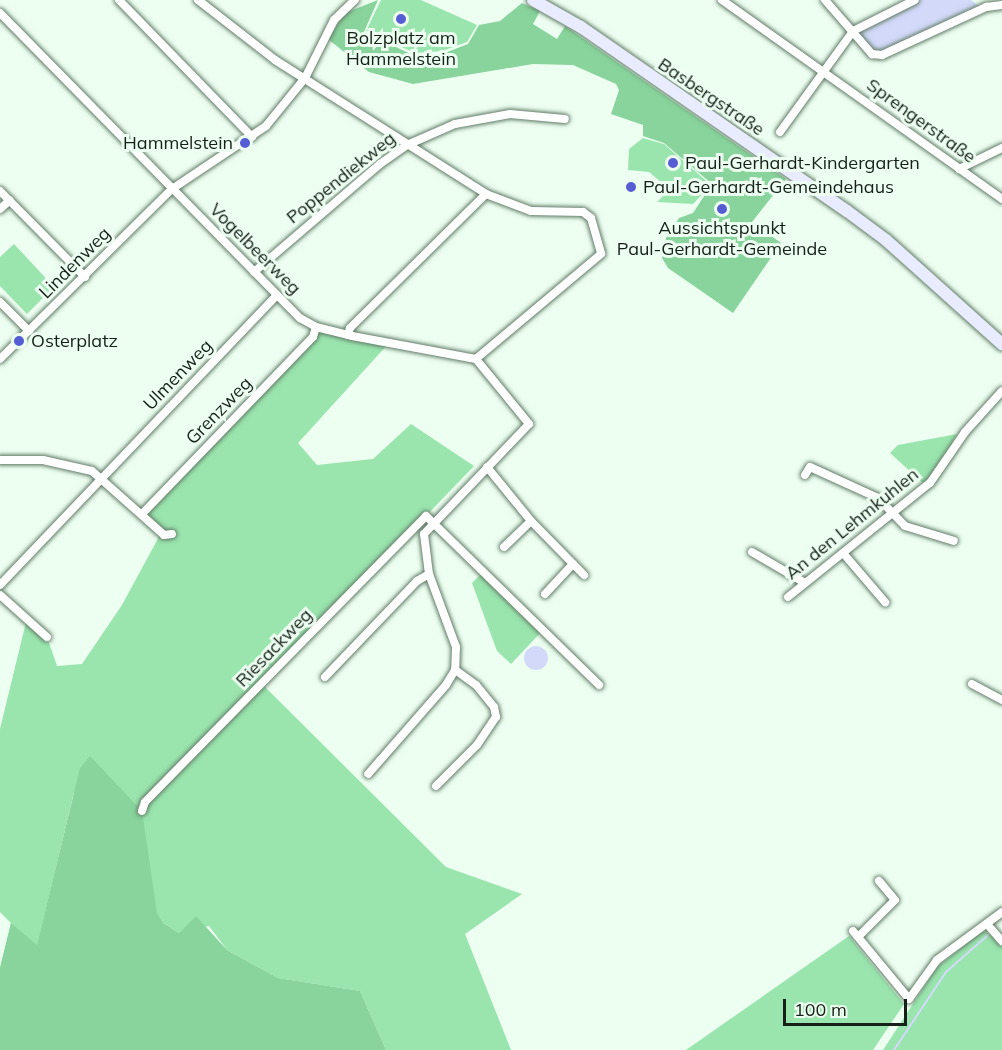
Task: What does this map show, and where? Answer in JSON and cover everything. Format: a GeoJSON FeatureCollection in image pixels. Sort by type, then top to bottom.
{"type":"FeatureCollection","features":[{"type":"Feature","properties":{"kind":"main road","name":"Basbergstraße"},"geometry":{"type":"LineString","coordinates":[[533,0],[581,27],[855,216],[1002,344]]}},
{"type":"Feature","properties":{"kind":"street"},"geometry":{"type":"LineString","coordinates":[[119,0],[252,137]]}},
{"type":"Feature","properties":{"kind":"street"},"geometry":{"type":"LineString","coordinates":[[198,0],[255,46],[486,194],[531,211],[588,214],[601,254],[476,359]]}},
{"type":"Feature","properties":{"kind":"street"},"geometry":{"type":"LineString","coordinates":[[172,189],[252,137],[278,114],[305,78],[334,20],[355,0]]}},
{"type":"Feature","properties":{"kind":"street","name":"Sprengerstraße"},"geometry":{"type":"LineString","coordinates":[[722,0],[1002,199]]}},
{"type":"Feature","properties":{"kind":"street"},"geometry":{"type":"LineString","coordinates":[[825,0],[872,54],[882,55],[986,7],[1002,5]]}},
{"type":"Feature","properties":{"kind":"street"},"geometry":{"type":"LineString","coordinates":[[780,132],[821,70],[853,31],[915,0]]}},
{"type":"Feature","properties":{"kind":"street"},"geometry":{"type":"LineString","coordinates":[[977,0],[986,7]]}},
{"type":"Feature","properties":{"kind":"street","name":"Vogelbeerweg"},"geometry":{"type":"LineString","coordinates":[[0,13],[277,295],[316,327],[476,359]]}},
{"type":"Feature","properties":{"kind":"street","name":"Poppendiekweg"},"geometry":{"type":"LineString","coordinates":[[254,272],[407,145],[454,124],[510,114],[565,119]]}},
{"type":"Feature","properties":{"kind":"street"},"geometry":{"type":"LineString","coordinates":[[959,169],[1002,148]]}},
{"type":"Feature","properties":{"kind":"street","name":"Lindenweg"},"geometry":{"type":"LineString","coordinates":[[0,358],[172,189]]}},
{"type":"Feature","properties":{"kind":"street"},"geometry":{"type":"LineString","coordinates":[[0,191],[85,277]]}},
{"type":"Feature","properties":{"kind":"street"},"geometry":{"type":"LineString","coordinates":[[348,335],[350,328],[486,194]]}},
{"type":"Feature","properties":{"kind":"street"},"geometry":{"type":"LineString","coordinates":[[0,209],[10,200]]}},
{"type":"Feature","properties":{"kind":"street","name":"Ulmenweg"},"geometry":{"type":"LineString","coordinates":[[0,585],[277,295]]}},
{"type":"Feature","properties":{"kind":"street"},"geometry":{"type":"LineString","coordinates":[[0,302],[29,331]]}},
{"type":"Feature","properties":{"kind":"street","name":"Grenzweg"},"geometry":{"type":"LineString","coordinates":[[142,514],[313,337],[316,327]]}},
{"type":"Feature","properties":{"kind":"street","name":"Riesackweg"},"geometry":{"type":"LineString","coordinates":[[142,811],[145,802],[415,526],[426,516],[434,522],[529,424],[476,359]]}},
{"type":"Feature","properties":{"kind":"street","name":"An den Lehmkuhlen"},"geometry":{"type":"LineString","coordinates":[[788,597],[893,515],[941,472],[965,432],[1002,391]]}},
{"type":"Feature","properties":{"kind":"street"},"geometry":{"type":"LineString","coordinates":[[0,460],[71,465],[103,478],[164,535],[172,534]]}},
{"type":"Feature","properties":{"kind":"street"},"geometry":{"type":"LineString","coordinates":[[487,467],[531,521],[584,575]]}},
{"type":"Feature","properties":{"kind":"street"},"geometry":{"type":"LineString","coordinates":[[805,475],[810,467],[878,498],[905,526],[954,541]]}},
{"type":"Feature","properties":{"kind":"street"},"geometry":{"type":"LineString","coordinates":[[504,547],[531,521]]}},
{"type":"Feature","properties":{"kind":"street"},"geometry":{"type":"LineString","coordinates":[[368,774],[446,685],[455,670],[456,647],[451,626],[429,574],[424,534],[434,522],[599,685]]}},
{"type":"Feature","properties":{"kind":"street"},"geometry":{"type":"LineString","coordinates":[[752,552],[805,583]]}},
{"type":"Feature","properties":{"kind":"street"},"geometry":{"type":"LineString","coordinates":[[843,553],[885,602]]}},
{"type":"Feature","properties":{"kind":"street"},"geometry":{"type":"LineString","coordinates":[[545,594],[573,564]]}},
{"type":"Feature","properties":{"kind":"street"},"geometry":{"type":"LineString","coordinates":[[325,677],[417,581],[429,574]]}},
{"type":"Feature","properties":{"kind":"street"},"geometry":{"type":"LineString","coordinates":[[0,595],[46,637]]}},
{"type":"Feature","properties":{"kind":"street"},"geometry":{"type":"LineString","coordinates":[[436,786],[477,745],[496,717],[494,707],[476,685],[455,670]]}},
{"type":"Feature","properties":{"kind":"street"},"geometry":{"type":"LineString","coordinates":[[972,684],[1002,700]]}},
{"type":"Feature","properties":{"kind":"street"},"geometry":{"type":"LineString","coordinates":[[879,881],[894,900],[855,934],[909,999],[937,960],[1002,912]]}},
{"type":"Feature","properties":{"kind":"street"},"geometry":{"type":"LineString","coordinates":[[987,924],[1002,941]]}},
{"type":"Feature","properties":{"kind":"green space"},"geometry":{"type":"Polygon","coordinates":[[[378,0],[364,32],[415,56],[442,54],[468,44],[479,25],[500,21],[522,3],[540,11],[533,24],[557,39],[565,26],[786,179],[752,222],[781,243],[733,313],[668,268],[662,258],[666,238],[679,218],[693,213],[712,184],[664,143],[643,136],[643,125],[611,114],[619,90],[616,84],[573,65],[533,64],[413,84],[369,72],[328,39],[345,13],[378,0]]]}},
{"type":"Feature","properties":{"kind":"green space"},"geometry":{"type":"Polygon","coordinates":[[[381,0],[421,0],[477,25],[467,42],[442,51],[415,53],[366,31],[381,0]]]}},
{"type":"Feature","properties":{"kind":"green space"},"geometry":{"type":"Polygon","coordinates":[[[643,138],[664,144],[711,185],[693,204],[657,202],[664,195],[661,182],[649,172],[628,170],[629,149],[643,138]]]}},
{"type":"Feature","properties":{"kind":"green space"},"geometry":{"type":"Polygon","coordinates":[[[14,244],[54,287],[27,314],[0,286],[0,257],[14,244]]]}},
{"type":"Feature","properties":{"kind":"green space"},"geometry":{"type":"Polygon","coordinates":[[[316,327],[389,343],[298,443],[317,465],[373,459],[411,424],[474,466],[263,685],[446,867],[522,894],[465,934],[511,1050],[386,1050],[360,991],[278,978],[227,950],[209,926],[179,933],[163,923],[74,792],[37,946],[0,1050],[0,968],[11,923],[0,912],[0,729],[27,618],[47,637],[57,666],[82,664],[122,605],[161,533],[142,514],[313,337],[316,327]]]}},
{"type":"Feature","properties":{"kind":"green space"},"geometry":{"type":"Polygon","coordinates":[[[957,434],[937,471],[924,484],[890,453],[898,445],[957,434]]]}},
{"type":"Feature","properties":{"kind":"green space"},"geometry":{"type":"Polygon","coordinates":[[[484,571],[543,630],[511,664],[497,651],[472,583],[484,571]]]}},
{"type":"Feature","properties":{"kind":"green space"},"geometry":{"type":"Polygon","coordinates":[[[90,756],[142,811],[157,913],[163,923],[179,933],[196,916],[227,950],[278,978],[360,991],[386,1050],[0,1050],[0,968],[11,923],[37,945],[80,768],[90,756]]]}},
{"type":"Feature","properties":{"kind":"green space"},"geometry":{"type":"Polygon","coordinates":[[[983,931],[1002,941],[1002,1050],[883,1050],[937,967],[983,931]]]}},
{"type":"Feature","properties":{"kind":"green space"},"geometry":{"type":"Polygon","coordinates":[[[849,936],[904,1004],[873,1050],[686,1050],[849,936]]]}},
{"type":"Feature","properties":{"kind":"water"},"geometry":{"type":"Polygon","coordinates":[[[919,0],[971,0],[979,6],[882,52],[873,51],[857,31],[919,0]]]}},
{"type":"Feature","properties":{"kind":"water"},"geometry":{"type":"Polygon","coordinates":[[[536,646],[545,649],[548,658],[545,667],[536,670],[527,667],[524,658],[527,649],[536,646]]]}},
{"type":"Feature","properties":{"kind":"waterway"},"geometry":{"type":"LineString","coordinates":[[894,1050],[946,972],[988,935]]}},
{"type":"Feature","properties":{"kind":"place","name":"Bolzplatz am Hammelstein"},"geometry":{"type":"Point","coordinates":[401,19]}},
{"type":"Feature","properties":{"kind":"place","name":"Hammelstein"},"geometry":{"type":"Point","coordinates":[245,143]}},
{"type":"Feature","properties":{"kind":"place","name":"Paul-Gerhardt-Kindergarten"},"geometry":{"type":"Point","coordinates":[673,163]}},
{"type":"Feature","properties":{"kind":"place","name":"Paul-Gerhardt-Gemeindehaus"},"geometry":{"type":"Point","coordinates":[631,187]}},
{"type":"Feature","properties":{"kind":"place","name":"Aussichtspunkt Paul-Gerhardt-Gemeinde"},"geometry":{"type":"Point","coordinates":[722,209]}},
{"type":"Feature","properties":{"kind":"place","name":"Osterplatz"},"geometry":{"type":"Point","coordinates":[19,341]}}]}
